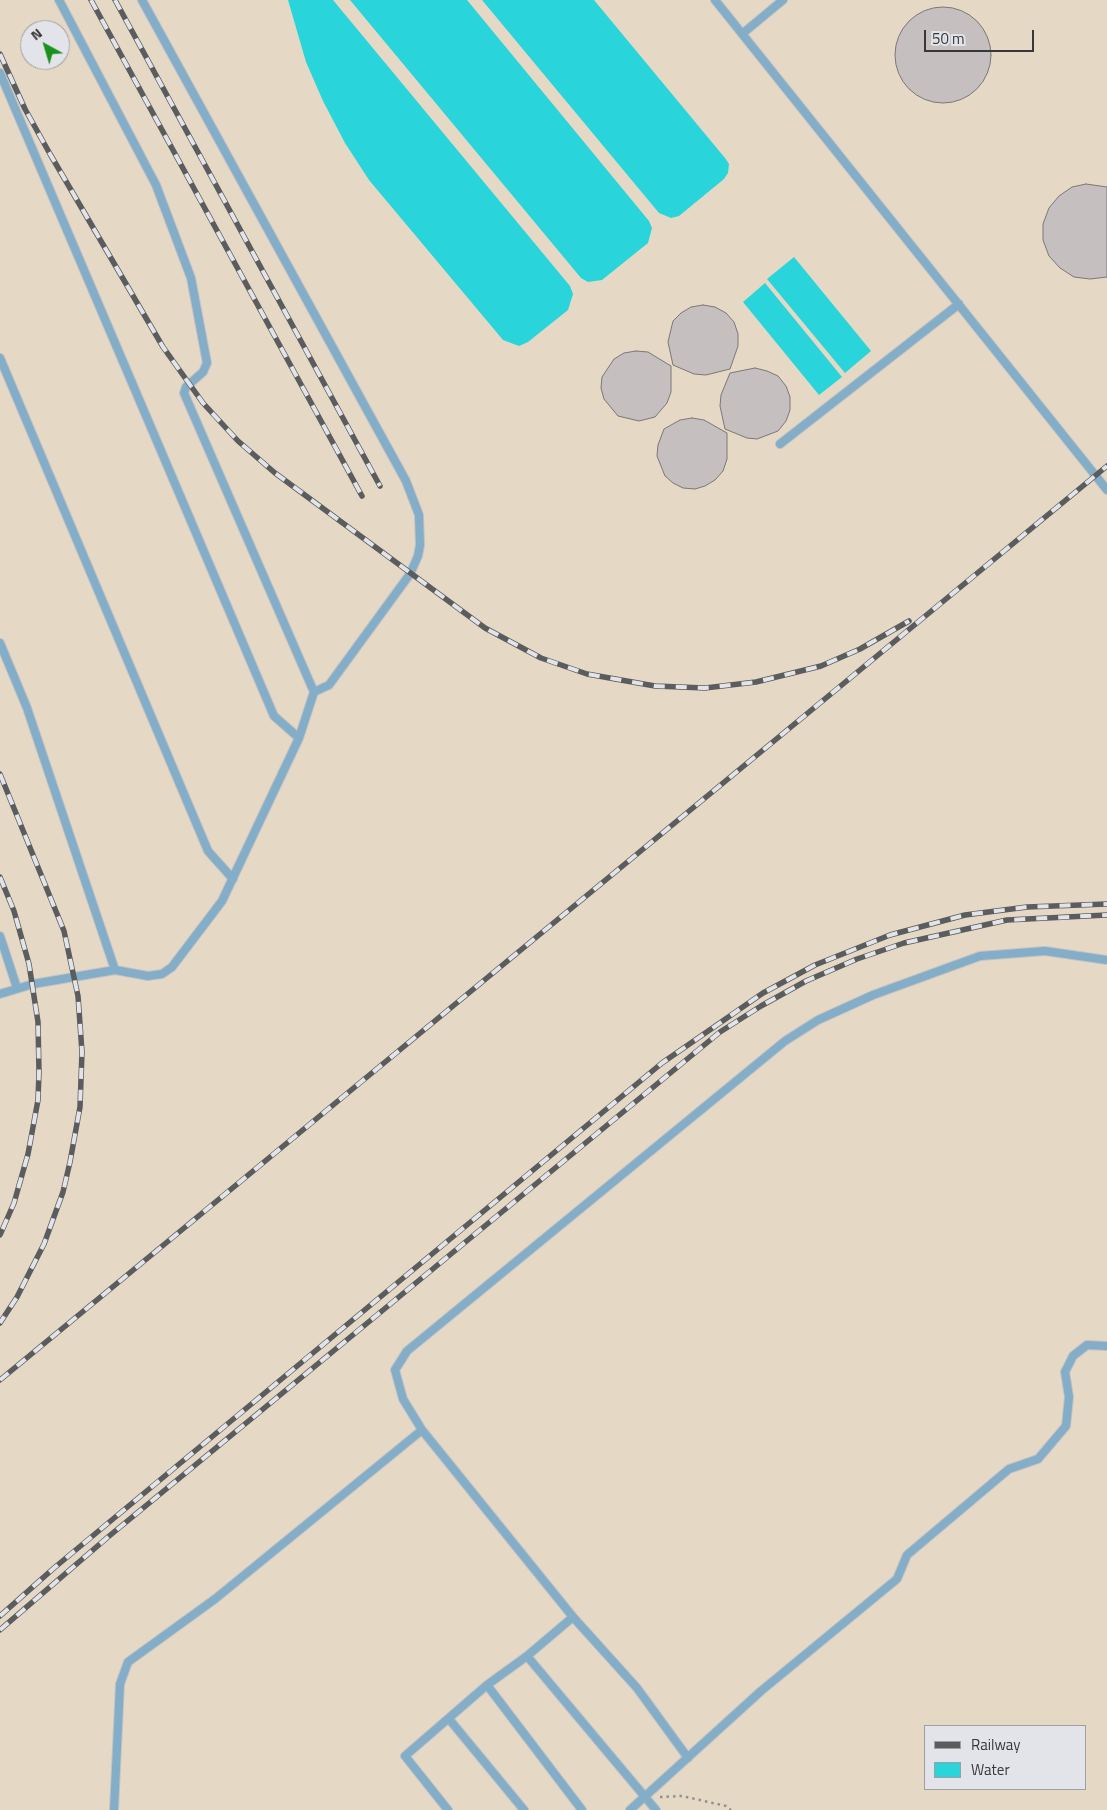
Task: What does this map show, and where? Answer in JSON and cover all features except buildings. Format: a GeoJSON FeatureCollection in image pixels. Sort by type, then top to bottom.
{"type":"FeatureCollection","features":[{"type":"Feature","properties":{"kind":"lane"},"geometry":{"type":"LineString","coordinates":[[0,994],[17,988],[115,970],[148,976],[162,974],[172,967],[217,908],[234,879],[299,738],[314,692],[184,394],[186,387],[203,372],[207,363],[190,278],[180,250],[156,185],[59,0]]}},
{"type":"Feature","properties":{"kind":"lane"},"geometry":{"type":"LineString","coordinates":[[142,0],[406,481],[418,515],[420,545],[418,556],[410,574],[329,685],[314,692]]}},
{"type":"Feature","properties":{"kind":"lane"},"geometry":{"type":"LineString","coordinates":[[715,0],[959,304],[1065,440],[1107,490]]}},
{"type":"Feature","properties":{"kind":"lane"},"geometry":{"type":"LineString","coordinates":[[742,34],[783,0]]}},
{"type":"Feature","properties":{"kind":"lane"},"geometry":{"type":"LineString","coordinates":[[0,73],[274,716],[299,738]]}},
{"type":"Feature","properties":{"kind":"lane"},"geometry":{"type":"LineString","coordinates":[[780,444],[959,304]]}},
{"type":"Feature","properties":{"kind":"lane"},"geometry":{"type":"LineString","coordinates":[[0,358],[208,852],[234,879]]}},
{"type":"Feature","properties":{"kind":"lane"},"geometry":{"type":"LineString","coordinates":[[0,643],[28,708],[115,970]]}},
{"type":"Feature","properties":{"kind":"lane"},"geometry":{"type":"LineString","coordinates":[[0,936],[17,988]]}},
{"type":"Feature","properties":{"kind":"lane"},"geometry":{"type":"LineString","coordinates":[[688,1758],[637,1688],[572,1617],[422,1430],[403,1399],[395,1370],[407,1351],[784,1041],[818,1020],[873,995],[980,956],[1045,951],[1107,960]]}},
{"type":"Feature","properties":{"kind":"lane"},"geometry":{"type":"LineString","coordinates":[[630,1810],[761,1691],[897,1579],[907,1555],[1009,1469],[1038,1459],[1066,1426],[1069,1396],[1065,1372],[1073,1356],[1087,1345],[1107,1346]]}},
{"type":"Feature","properties":{"kind":"lane"},"geometry":{"type":"LineString","coordinates":[[114,1810],[120,1684],[128,1662],[215,1599],[422,1430]]}},
{"type":"Feature","properties":{"kind":"lane"},"geometry":{"type":"LineString","coordinates":[[448,1810],[405,1756],[487,1685],[527,1656],[572,1617]]}},
{"type":"Feature","properties":{"kind":"lane"},"geometry":{"type":"LineString","coordinates":[[527,1656],[656,1810]]}},
{"type":"Feature","properties":{"kind":"lane"},"geometry":{"type":"LineString","coordinates":[[487,1685],[582,1810]]}},
{"type":"Feature","properties":{"kind":"lane"},"geometry":{"type":"LineString","coordinates":[[449,1719],[524,1810]]}},
{"type":"Feature","properties":{"kind":"path"},"geometry":{"type":"LineString","coordinates":[[646,1797],[682,1796],[712,1802],[731,1810]]}},
{"type":"Feature","properties":{"kind":"shaded area"},"geometry":{"type":"Polygon","coordinates":[[[0,0],[1107,0],[1107,1810],[0,1810],[0,0]]]}},
{"type":"Feature","properties":{"kind":"water"},"geometry":{"type":"Polygon","coordinates":[[[288,0],[333,0],[570,286],[573,294],[568,310],[528,342],[519,346],[503,340],[369,180],[345,143],[323,101],[306,62],[288,0]]]}},
{"type":"Feature","properties":{"kind":"water"},"geometry":{"type":"Polygon","coordinates":[[[350,0],[467,0],[649,221],[652,228],[648,243],[602,280],[588,282],[581,278],[350,0]]]}},
{"type":"Feature","properties":{"kind":"water"},"geometry":{"type":"Polygon","coordinates":[[[482,0],[594,0],[725,158],[729,164],[728,173],[724,179],[679,216],[671,218],[659,213],[482,0]]]}},
{"type":"Feature","properties":{"kind":"water"},"geometry":{"type":"Polygon","coordinates":[[[794,257],[871,351],[845,373],[767,279],[794,257]]]}},
{"type":"Feature","properties":{"kind":"water"},"geometry":{"type":"Polygon","coordinates":[[[765,283],[842,377],[819,395],[743,302],[765,283]]]}},
{"type":"Feature","properties":{"kind":"railway"},"geometry":{"type":"LineString","coordinates":[[91,0],[362,496]]}},
{"type":"Feature","properties":{"kind":"railway"},"geometry":{"type":"LineString","coordinates":[[115,0],[380,486]]}},
{"type":"Feature","properties":{"kind":"railway"},"geometry":{"type":"LineString","coordinates":[[0,54],[25,109],[50,154],[163,347],[203,403],[238,441],[275,473],[485,628],[541,658],[587,674],[655,686],[705,688],[756,682],[821,666],[860,649],[909,621]]}},
{"type":"Feature","properties":{"kind":"railway"},"geometry":{"type":"LineString","coordinates":[[0,1380],[1107,466]]}},
{"type":"Feature","properties":{"kind":"railway"},"geometry":{"type":"LineString","coordinates":[[0,774],[64,931],[78,996],[82,1052],[80,1107],[63,1192],[44,1244],[17,1297],[0,1323]]}},
{"type":"Feature","properties":{"kind":"railway"},"geometry":{"type":"LineString","coordinates":[[0,877],[14,911],[29,964],[38,1022],[39,1072],[38,1100],[28,1154],[14,1203],[0,1235]]}},
{"type":"Feature","properties":{"kind":"railway"},"geometry":{"type":"LineString","coordinates":[[0,1616],[54,1568],[662,1063],[763,993],[815,965],[890,935],[965,915],[1027,907],[1107,904]]}},
{"type":"Feature","properties":{"kind":"railway"},"geometry":{"type":"LineString","coordinates":[[0,1630],[108,1537],[720,1032],[806,981],[857,959],[904,943],[1007,920],[1107,915]]}}]}
